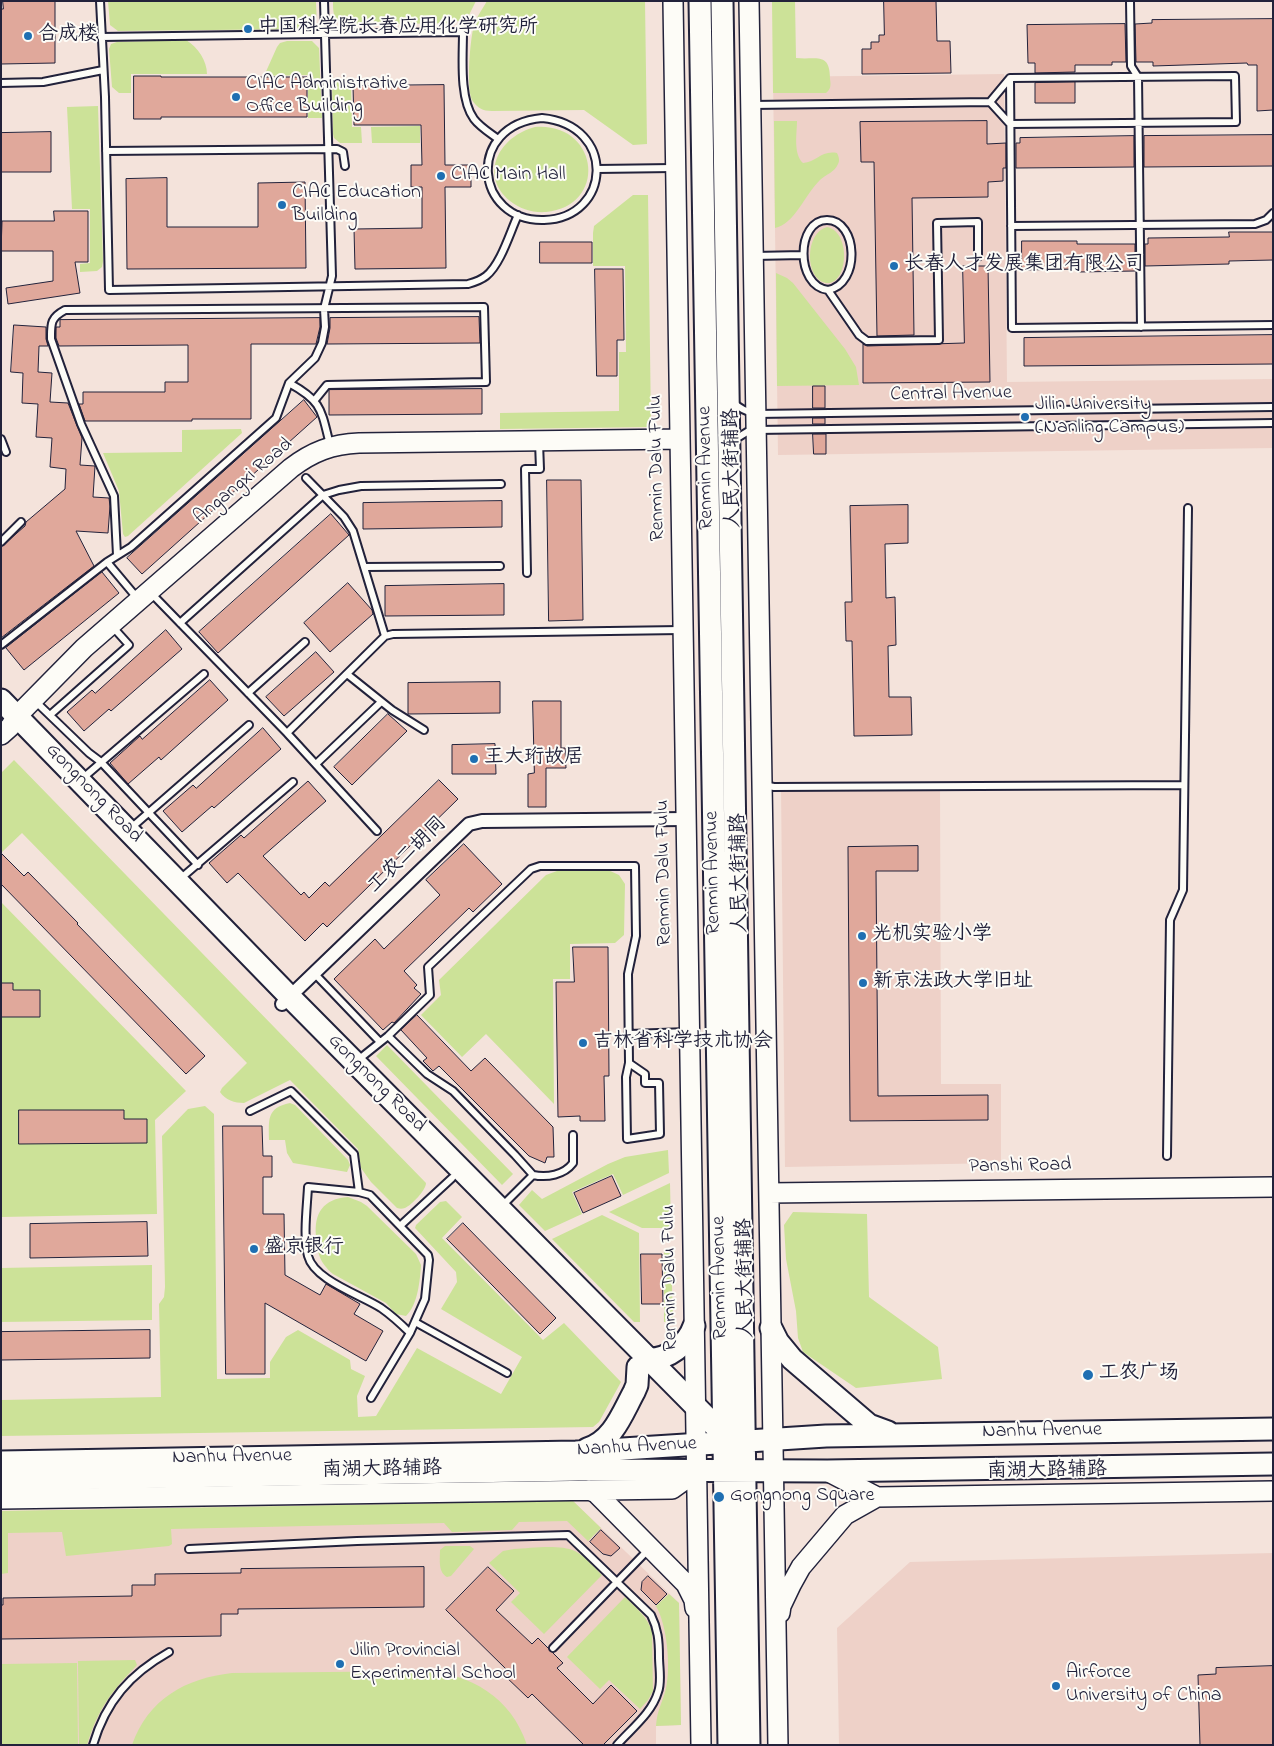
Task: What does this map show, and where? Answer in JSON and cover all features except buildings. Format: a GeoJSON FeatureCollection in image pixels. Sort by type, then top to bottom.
{"type":"FeatureCollection","features":[{"type":"Feature","properties":{"kind":"main road","name":"Renmin Dalu Fulu"},"geometry":{"type":"LineString","coordinates":[[673,1],[694,1326],[715,1435],[697,1471],[701,1745]]}},
{"type":"Feature","properties":{"kind":"main road","name":"Renmin Avenue"},"geometry":{"type":"LineString","coordinates":[[700,1],[715,1435]]}},
{"type":"Feature","properties":{"kind":"main road","name":"Renmin Avenue"},"geometry":{"type":"LineString","coordinates":[[715,1435],[729,447],[722,1]]}},
{"type":"Feature","properties":{"kind":"main road","name":"人民大街辅路"},"geometry":{"type":"LineString","coordinates":[[749,1],[778,1745]]}},
{"type":"Feature","properties":{"kind":"main road","name":"Angangxi Road"},"geometry":{"type":"LineString","coordinates":[[7,724],[84,648],[291,468],[310,455],[330,446],[358,443],[680,439]]}},
{"type":"Feature","properties":{"kind":"main road","name":"Gongnong Road"},"geometry":{"type":"LineString","coordinates":[[1,700],[7,724],[286,1001],[355,1063],[499,1209],[643,1363]]}},
{"type":"Feature","properties":{"kind":"main road","name":"Gongnong Road"},"geometry":{"type":"LineString","coordinates":[[7,724],[80,781],[178,881],[286,1001],[452,1178],[715,1435],[735,1471]]}},
{"type":"Feature","properties":{"kind":"main road","name":"Panshi Road"},"geometry":{"type":"LineString","coordinates":[[769,1193],[1273,1187]]}},
{"type":"Feature","properties":{"kind":"main road"},"geometry":{"type":"LineString","coordinates":[[576,1452],[596,1446],[613,1432],[634,1392],[643,1363],[663,1358],[675,1350],[691,1336],[694,1326]]}},
{"type":"Feature","properties":{"kind":"main road"},"geometry":{"type":"LineString","coordinates":[[771,1328],[778,1342],[792,1359],[869,1425],[882,1431],[900,1435]]}},
{"type":"Feature","properties":{"kind":"main road","name":"Nanhu Avenue"},"geometry":{"type":"LineString","coordinates":[[1,1462],[576,1452],[715,1435],[772,1439],[826,1436],[1273,1429]]}},
{"type":"Feature","properties":{"kind":"main road","name":"Nanhu Avenue"},"geometry":{"type":"LineString","coordinates":[[1,1480],[578,1470],[827,1472],[1273,1464]]}},
{"type":"Feature","properties":{"kind":"main road","name":"南湖大路辅路"},"geometry":{"type":"LineString","coordinates":[[1,1499],[672,1489],[697,1471]]}},
{"type":"Feature","properties":{"kind":"main road"},"geometry":{"type":"LineString","coordinates":[[729,1745],[735,1471]]}},
{"type":"Feature","properties":{"kind":"main road"},"geometry":{"type":"LineString","coordinates":[[735,1471],[749,1745]]}},
{"type":"Feature","properties":{"kind":"main road","name":"南湖大路辅路"},"geometry":{"type":"LineString","coordinates":[[827,1472],[877,1497],[1273,1491]]}},
{"type":"Feature","properties":{"kind":"main road"},"geometry":{"type":"LineString","coordinates":[[589,1490],[603,1500],[686,1584],[694,1600],[700,1631]]}},
{"type":"Feature","properties":{"kind":"main road"},"geometry":{"type":"LineString","coordinates":[[776,1636],[781,1606],[790,1585],[801,1567],[845,1515],[877,1497]]}},
{"type":"Feature","properties":{"kind":"street","name":"工农二胡同"},"geometry":{"type":"LineString","coordinates":[[286,1001],[469,824],[482,822],[686,819]]}},
{"type":"Feature","properties":{"kind":"lane"},"geometry":{"type":"LineString","coordinates":[[100,1],[106,151],[108,290],[468,284],[480,280],[488,274],[496,263],[518,215]]}},
{"type":"Feature","properties":{"kind":"lane"},"geometry":{"type":"LineString","coordinates":[[1,645],[107,562],[131,548],[276,418],[289,383],[315,358],[322,343],[325,327],[324,309],[332,276],[324,1]]}},
{"type":"Feature","properties":{"kind":"lane"},"geometry":{"type":"LineString","coordinates":[[1130,1],[1130,66],[1138,77],[1141,327]]}},
{"type":"Feature","properties":{"kind":"lane"},"geometry":{"type":"LineString","coordinates":[[102,37],[325,32],[463,32],[467,108],[475,120],[498,139]]}},
{"type":"Feature","properties":{"kind":"lane"},"geometry":{"type":"LineString","coordinates":[[1,83],[43,82],[103,70]]}},
{"type":"Feature","properties":{"kind":"lane"},"geometry":{"type":"LineString","coordinates":[[751,105],[990,102],[1010,124],[1236,122],[1236,76],[1010,78],[990,102]]}},
{"type":"Feature","properties":{"kind":"lane"},"geometry":{"type":"LineString","coordinates":[[1010,78],[1012,328],[1273,325]]}},
{"type":"Feature","properties":{"kind":"lane"},"geometry":{"type":"LineString","coordinates":[[542,118],[559,121],[574,128],[586,139],[594,153],[597,169],[591,192],[574,210],[559,218],[534,219],[518,215],[504,206],[493,193],[487,169],[490,154],[498,139],[510,128],[525,121],[542,118]]}},
{"type":"Feature","properties":{"kind":"lane"},"geometry":{"type":"LineString","coordinates":[[106,151],[337,149],[343,152],[345,166]]}},
{"type":"Feature","properties":{"kind":"lane"},"geometry":{"type":"LineString","coordinates":[[597,169],[676,168]]}},
{"type":"Feature","properties":{"kind":"lane"},"geometry":{"type":"LineString","coordinates":[[1011,226],[1255,224],[1266,220],[1273,213]]}},
{"type":"Feature","properties":{"kind":"lane"},"geometry":{"type":"LineString","coordinates":[[832,220],[844,230],[851,248],[850,268],[841,284],[828,290],[819,287],[811,280],[805,269],[803,255],[807,236],[818,222],[832,220]]}},
{"type":"Feature","properties":{"kind":"lane"},"geometry":{"type":"LineString","coordinates":[[828,290],[859,335],[867,341],[938,340],[937,223],[978,222],[978,257]]}},
{"type":"Feature","properties":{"kind":"lane"},"geometry":{"type":"LineString","coordinates":[[753,256],[803,255]]}},
{"type":"Feature","properties":{"kind":"lane"},"geometry":{"type":"LineString","coordinates":[[117,555],[114,496],[81,424],[51,339],[51,325],[56,315],[65,310],[484,307],[486,382],[327,385],[314,401]]}},
{"type":"Feature","properties":{"kind":"lane"},"geometry":{"type":"LineString","coordinates":[[289,383],[307,393],[319,406],[330,446]]}},
{"type":"Feature","properties":{"kind":"lane","name":"Central Avenue"},"geometry":{"type":"LineString","coordinates":[[728,393],[739,408],[756,422],[1273,423]]}},
{"type":"Feature","properties":{"kind":"lane","name":"Central Avenue"},"geometry":{"type":"LineString","coordinates":[[729,447],[756,422],[1273,407]]}},
{"type":"Feature","properties":{"kind":"lane"},"geometry":{"type":"LineString","coordinates":[[1,439],[6,452]]}},
{"type":"Feature","properties":{"kind":"lane"},"geometry":{"type":"LineString","coordinates":[[527,573],[525,469],[540,468],[539,441]]}},
{"type":"Feature","properties":{"kind":"lane"},"geometry":{"type":"LineString","coordinates":[[306,478],[344,517],[353,531],[385,636]]}},
{"type":"Feature","properties":{"kind":"lane"},"geometry":{"type":"LineString","coordinates":[[180,623],[323,495],[361,486],[501,484]]}},
{"type":"Feature","properties":{"kind":"lane"},"geometry":{"type":"LineString","coordinates":[[1167,1156],[1170,920],[1183,890],[1188,508]]}},
{"type":"Feature","properties":{"kind":"lane"},"geometry":{"type":"LineString","coordinates":[[1,542],[21,522]]}},
{"type":"Feature","properties":{"kind":"lane"},"geometry":{"type":"LineString","coordinates":[[107,562],[144,596],[180,623],[287,732],[377,831]]}},
{"type":"Feature","properties":{"kind":"lane"},"geometry":{"type":"LineString","coordinates":[[364,568],[500,566]]}},
{"type":"Feature","properties":{"kind":"lane"},"geometry":{"type":"LineString","coordinates":[[50,715],[129,645],[111,625]]}},
{"type":"Feature","properties":{"kind":"lane"},"geometry":{"type":"LineString","coordinates":[[287,732],[385,636],[393,634],[683,630]]}},
{"type":"Feature","properties":{"kind":"lane"},"geometry":{"type":"LineString","coordinates":[[248,693],[304,642]]}},
{"type":"Feature","properties":{"kind":"lane"},"geometry":{"type":"LineString","coordinates":[[80,781],[204,674]]}},
{"type":"Feature","properties":{"kind":"lane"},"geometry":{"type":"LineString","coordinates":[[347,674],[381,702],[424,730]]}},
{"type":"Feature","properties":{"kind":"lane"},"geometry":{"type":"LineString","coordinates":[[34,699],[89,753],[101,762],[198,865]]}},
{"type":"Feature","properties":{"kind":"lane"},"geometry":{"type":"LineString","coordinates":[[316,764],[381,702]]}},
{"type":"Feature","properties":{"kind":"lane"},"geometry":{"type":"LineString","coordinates":[[128,830],[249,725]]}},
{"type":"Feature","properties":{"kind":"lane"},"geometry":{"type":"LineString","coordinates":[[178,881],[292,782]]}},
{"type":"Feature","properties":{"kind":"lane"},"geometry":{"type":"LineString","coordinates":[[762,785],[774,787],[1184,784]]}},
{"type":"Feature","properties":{"kind":"lane"},"geometry":{"type":"LineString","coordinates":[[355,1063],[388,1036],[430,995],[428,967],[531,869],[540,866],[635,866],[636,936],[628,974],[629,1063],[626,1077],[628,1139],[660,1134],[659,1083],[645,1083],[644,1074],[629,1063]]}},
{"type":"Feature","properties":{"kind":"lane"},"geometry":{"type":"LineString","coordinates":[[314,973],[380,1042]]}},
{"type":"Feature","properties":{"kind":"lane"},"geometry":{"type":"LineString","coordinates":[[629,1034],[690,1032]]}},
{"type":"Feature","properties":{"kind":"lane"},"geometry":{"type":"LineString","coordinates":[[388,1036],[427,1074],[453,1091],[532,1175],[544,1178],[568,1170],[573,1163],[573,1135]]}},
{"type":"Feature","properties":{"kind":"lane"},"geometry":{"type":"LineString","coordinates":[[250,1111],[291,1091],[354,1154],[360,1192]]}},
{"type":"Feature","properties":{"kind":"lane"},"geometry":{"type":"LineString","coordinates":[[499,1209],[532,1175]]}},
{"type":"Feature","properties":{"kind":"lane"},"geometry":{"type":"LineString","coordinates":[[400,1226],[452,1178]]}},
{"type":"Feature","properties":{"kind":"lane"},"geometry":{"type":"LineString","coordinates":[[371,1398],[410,1332],[425,1300],[428,1255],[370,1195],[360,1192],[308,1187],[306,1225],[308,1256],[313,1267],[322,1275],[382,1308],[410,1332]]}},
{"type":"Feature","properties":{"kind":"lane"},"geometry":{"type":"LineString","coordinates":[[415,1322],[507,1373]]}},
{"type":"Feature","properties":{"kind":"lane"},"geometry":{"type":"LineString","coordinates":[[189,1549],[357,1541],[568,1535],[651,1615],[659,1636],[660,1684],[653,1704],[617,1745]]}},
{"type":"Feature","properties":{"kind":"lane"},"geometry":{"type":"LineString","coordinates":[[553,1648],[650,1548]]}},
{"type":"Feature","properties":{"kind":"lane"},"geometry":{"type":"LineString","coordinates":[[93,1745],[107,1710],[119,1692],[145,1667],[169,1652]]}},
{"type":"Feature","properties":{"kind":"shaded area"},"geometry":{"type":"Polygon","coordinates":[[[1004,74],[1007,382],[1273,379],[1273,448],[778,455],[773,77],[1004,74]]]}},
{"type":"Feature","properties":{"kind":"shaded area","name":"光机实验小学"},"geometry":{"type":"Polygon","coordinates":[[[940,785],[941,1084],[1001,1084],[1001,1163],[785,1167],[781,787],[940,785]]]}},
{"type":"Feature","properties":{"kind":"shaded area","name":"Jilin Provincial Experimental School"},"geometry":{"type":"Polygon","coordinates":[[[573,1501],[679,1603],[681,1725],[656,1726],[656,1745],[1,1745],[1,1511],[573,1501]]]}},
{"type":"Feature","properties":{"kind":"shaded area","name":"Airforce University of China"},"geometry":{"type":"Polygon","coordinates":[[[1273,1553],[1273,1745],[839,1745],[837,1628],[910,1562],[1273,1553]]]}},
{"type":"Feature","properties":{"kind":"green space"},"geometry":{"type":"Polygon","coordinates":[[[108,1],[316,1],[317,14],[313,24],[306,29],[118,31],[110,25],[108,1]]]}},
{"type":"Feature","properties":{"kind":"green space"},"geometry":{"type":"Polygon","coordinates":[[[333,1],[476,1],[468,17],[453,23],[346,25],[338,22],[336,19],[333,1]]]}},
{"type":"Feature","properties":{"kind":"green space"},"geometry":{"type":"Polygon","coordinates":[[[487,1],[645,1],[647,144],[633,145],[584,110],[489,111],[480,109],[472,100],[470,94],[470,49],[475,22],[487,1]]]}},
{"type":"Feature","properties":{"kind":"green space"},"geometry":{"type":"Polygon","coordinates":[[[772,1],[795,1],[796,58],[816,58],[825,61],[828,65],[830,83],[830,88],[826,93],[773,93],[772,1]]]}},
{"type":"Feature","properties":{"kind":"green space"},"geometry":{"type":"Polygon","coordinates":[[[186,40],[201,55],[207,69],[207,74],[131,74],[131,93],[119,93],[112,87],[109,49],[111,44],[117,42],[186,40]]]}},
{"type":"Feature","properties":{"kind":"green space"},"geometry":{"type":"Polygon","coordinates":[[[287,41],[312,41],[319,48],[322,118],[308,118],[308,75],[264,76],[277,47],[280,43],[287,41]]]}},
{"type":"Feature","properties":{"kind":"green space"},"geometry":{"type":"Polygon","coordinates":[[[332,81],[351,81],[352,127],[361,127],[362,143],[340,143],[334,138],[333,134],[332,81]]]}},
{"type":"Feature","properties":{"kind":"green space"},"geometry":{"type":"Polygon","coordinates":[[[98,106],[103,261],[102,267],[97,271],[80,272],[80,264],[90,263],[90,209],[72,209],[67,107],[98,106]]]}},
{"type":"Feature","properties":{"kind":"green space"},"geometry":{"type":"Polygon","coordinates":[[[774,121],[797,121],[797,149],[803,163],[812,161],[827,153],[837,153],[839,157],[839,163],[835,169],[822,178],[794,215],[782,226],[775,228],[774,121]]]}},
{"type":"Feature","properties":{"kind":"green space"},"geometry":{"type":"Polygon","coordinates":[[[420,126],[420,143],[372,143],[371,127],[420,126]]]}},
{"type":"Feature","properties":{"kind":"green space"},"geometry":{"type":"Polygon","coordinates":[[[535,127],[556,129],[573,137],[583,150],[588,165],[587,181],[580,195],[566,206],[546,212],[532,211],[514,204],[500,190],[495,179],[497,157],[503,147],[523,132],[535,127]]]}},
{"type":"Feature","properties":{"kind":"green space"},"geometry":{"type":"Polygon","coordinates":[[[633,195],[648,195],[651,427],[500,429],[500,413],[619,411],[619,352],[626,352],[625,266],[593,266],[593,233],[594,226],[633,195]]]}},
{"type":"Feature","properties":{"kind":"green space"},"geometry":{"type":"Polygon","coordinates":[[[827,227],[835,231],[840,238],[844,258],[843,268],[839,276],[833,282],[826,283],[819,280],[814,273],[810,255],[814,237],[827,227]]]}},
{"type":"Feature","properties":{"kind":"green space"},"geometry":{"type":"Polygon","coordinates":[[[776,273],[793,283],[845,349],[856,367],[859,385],[777,386],[776,273]]]}},
{"type":"Feature","properties":{"kind":"green space"},"geometry":{"type":"Polygon","coordinates":[[[241,429],[242,433],[125,537],[123,534],[119,491],[103,453],[182,452],[182,430],[241,429]]]}},
{"type":"Feature","properties":{"kind":"green space"},"geometry":{"type":"Polygon","coordinates":[[[14,760],[426,1183],[421,1193],[411,1204],[401,1209],[397,1208],[371,1182],[361,1168],[358,1149],[290,1080],[244,1103],[227,1099],[220,1092],[222,1088],[247,1063],[22,833],[1,853],[1,773],[14,760]]]}},
{"type":"Feature","properties":{"kind":"green space"},"geometry":{"type":"Polygon","coordinates":[[[608,870],[619,875],[625,884],[624,935],[615,943],[570,944],[570,979],[553,979],[554,1104],[486,1034],[462,1057],[421,1015],[441,995],[439,980],[546,875],[557,871],[608,870]]]}},
{"type":"Feature","properties":{"kind":"green space"},"geometry":{"type":"Polygon","coordinates":[[[1,902],[186,1091],[155,1120],[157,1214],[1,1217],[1,902]]]}},
{"type":"Feature","properties":{"kind":"green space"},"geometry":{"type":"Polygon","coordinates":[[[387,1045],[513,1174],[502,1185],[376,1056],[387,1045]]]}},
{"type":"Feature","properties":{"kind":"green space"},"geometry":{"type":"Polygon","coordinates":[[[290,1103],[295,1105],[348,1160],[350,1165],[347,1172],[293,1163],[287,1153],[285,1140],[269,1140],[270,1116],[277,1108],[290,1103]]]}},
{"type":"Feature","properties":{"kind":"green space"},"geometry":{"type":"Polygon","coordinates":[[[205,1106],[214,1114],[217,1379],[270,1378],[270,1362],[286,1337],[298,1330],[350,1360],[351,1369],[365,1376],[357,1396],[358,1417],[376,1416],[417,1348],[501,1394],[522,1357],[441,1309],[457,1282],[456,1272],[415,1228],[440,1202],[446,1201],[462,1217],[442,1238],[543,1340],[564,1323],[621,1382],[599,1422],[593,1427],[1,1436],[1,1400],[161,1397],[159,1304],[164,1297],[165,1287],[162,1136],[188,1109],[205,1106]]]}},
{"type":"Feature","properties":{"kind":"green space"},"geometry":{"type":"Polygon","coordinates":[[[668,1150],[669,1173],[623,1195],[613,1174],[572,1192],[582,1214],[545,1231],[519,1205],[532,1190],[542,1199],[625,1157],[668,1150]]]}},
{"type":"Feature","properties":{"kind":"green space"},"geometry":{"type":"Polygon","coordinates":[[[670,1183],[671,1228],[642,1228],[609,1212],[670,1183]]]}},
{"type":"Feature","properties":{"kind":"green space"},"geometry":{"type":"Polygon","coordinates":[[[348,1197],[367,1206],[416,1254],[421,1265],[419,1285],[416,1299],[406,1316],[396,1314],[386,1303],[333,1274],[320,1257],[316,1236],[319,1214],[326,1204],[339,1198],[348,1197]]]}},
{"type":"Feature","properties":{"kind":"green space"},"geometry":{"type":"Polygon","coordinates":[[[793,1212],[867,1214],[869,1297],[938,1347],[942,1379],[856,1388],[803,1352],[798,1338],[796,1311],[786,1259],[784,1225],[793,1212]]]}},
{"type":"Feature","properties":{"kind":"green space"},"geometry":{"type":"Polygon","coordinates":[[[602,1215],[639,1233],[640,1322],[634,1322],[552,1239],[602,1215]]]}},
{"type":"Feature","properties":{"kind":"green space"},"geometry":{"type":"Polygon","coordinates":[[[664,1252],[671,1252],[673,1321],[664,1322],[664,1252]]]}},
{"type":"Feature","properties":{"kind":"green space"},"geometry":{"type":"Polygon","coordinates":[[[152,1265],[152,1320],[1,1322],[1,1268],[152,1265]]]}},
{"type":"Feature","properties":{"kind":"green space"},"geometry":{"type":"Polygon","coordinates":[[[573,1501],[601,1528],[588,1541],[567,1521],[519,1522],[512,1530],[452,1532],[444,1523],[171,1529],[172,1544],[169,1546],[66,1556],[62,1532],[8,1533],[8,1573],[1,1574],[1,1511],[573,1501]]]}},
{"type":"Feature","properties":{"kind":"green space"},"geometry":{"type":"Polygon","coordinates":[[[445,1546],[470,1546],[474,1549],[451,1576],[447,1577],[442,1572],[440,1562],[440,1550],[445,1546]]]}},
{"type":"Feature","properties":{"kind":"green space"},"geometry":{"type":"Polygon","coordinates":[[[545,1547],[569,1549],[582,1556],[602,1575],[544,1634],[511,1602],[520,1593],[489,1563],[503,1551],[545,1547]]]}},
{"type":"Feature","properties":{"kind":"green space"},"geometry":{"type":"Polygon","coordinates":[[[669,1594],[679,1603],[681,1725],[656,1726],[666,1688],[668,1657],[663,1624],[656,1606],[669,1594]]]}},
{"type":"Feature","properties":{"kind":"green space"},"geometry":{"type":"Polygon","coordinates":[[[625,1597],[645,1617],[652,1632],[653,1691],[640,1709],[609,1680],[600,1689],[567,1657],[625,1597]]]}},
{"type":"Feature","properties":{"kind":"green space"},"geometry":{"type":"Polygon","coordinates":[[[135,1660],[137,1665],[106,1702],[91,1732],[87,1745],[79,1745],[78,1661],[135,1660]]]}},
{"type":"Feature","properties":{"kind":"green space"},"geometry":{"type":"Polygon","coordinates":[[[77,1663],[78,1745],[1,1745],[1,1664],[77,1663]]]}},
{"type":"Feature","properties":{"kind":"green space"},"geometry":{"type":"Polygon","coordinates":[[[424,1671],[458,1677],[487,1691],[500,1701],[511,1714],[520,1728],[527,1745],[132,1745],[148,1715],[159,1703],[184,1686],[199,1680],[232,1673],[424,1671]]]}},
{"type":"Feature","properties":{"kind":"place","name":"中国科学院长春应用化学研究所"},"geometry":{"type":"Point","coordinates":[248,29]}},
{"type":"Feature","properties":{"kind":"place","name":"合成楼"},"geometry":{"type":"Point","coordinates":[28,36]}},
{"type":"Feature","properties":{"kind":"place","name":"CIAC Administrative Office Building"},"geometry":{"type":"Point","coordinates":[236,97]}},
{"type":"Feature","properties":{"kind":"place","name":"CIAC Main Hall"},"geometry":{"type":"Point","coordinates":[441,176]}},
{"type":"Feature","properties":{"kind":"place","name":"CIAC Education Building"},"geometry":{"type":"Point","coordinates":[282,205]}},
{"type":"Feature","properties":{"kind":"place","name":"长春人才发展集团有限公司"},"geometry":{"type":"Point","coordinates":[894,266]}},
{"type":"Feature","properties":{"kind":"place","name":"Jilin University (Nanling Campus)"},"geometry":{"type":"Point","coordinates":[1025,417]}},
{"type":"Feature","properties":{"kind":"place","name":"王大珩故居"},"geometry":{"type":"Point","coordinates":[474,759]}},
{"type":"Feature","properties":{"kind":"place","name":"光机实验小学"},"geometry":{"type":"Point","coordinates":[862,936]}},
{"type":"Feature","properties":{"kind":"place","name":"新京法政大学旧址"},"geometry":{"type":"Point","coordinates":[863,983]}},
{"type":"Feature","properties":{"kind":"place","name":"吉林省科学技术协会"},"geometry":{"type":"Point","coordinates":[583,1043]}},
{"type":"Feature","properties":{"kind":"place","name":"盛京银行"},"geometry":{"type":"Point","coordinates":[254,1249]}},
{"type":"Feature","properties":{"kind":"place","name":"工农广场"},"geometry":{"type":"Point","coordinates":[1088,1375]}},
{"type":"Feature","properties":{"kind":"place","name":"Gongnong Square"},"geometry":{"type":"Point","coordinates":[719,1497]}},
{"type":"Feature","properties":{"kind":"place","name":"Jilin Provincial Experimental School"},"geometry":{"type":"Point","coordinates":[340,1664]}},
{"type":"Feature","properties":{"kind":"place","name":"Airforce University of China"},"geometry":{"type":"Point","coordinates":[1056,1686]}}]}
